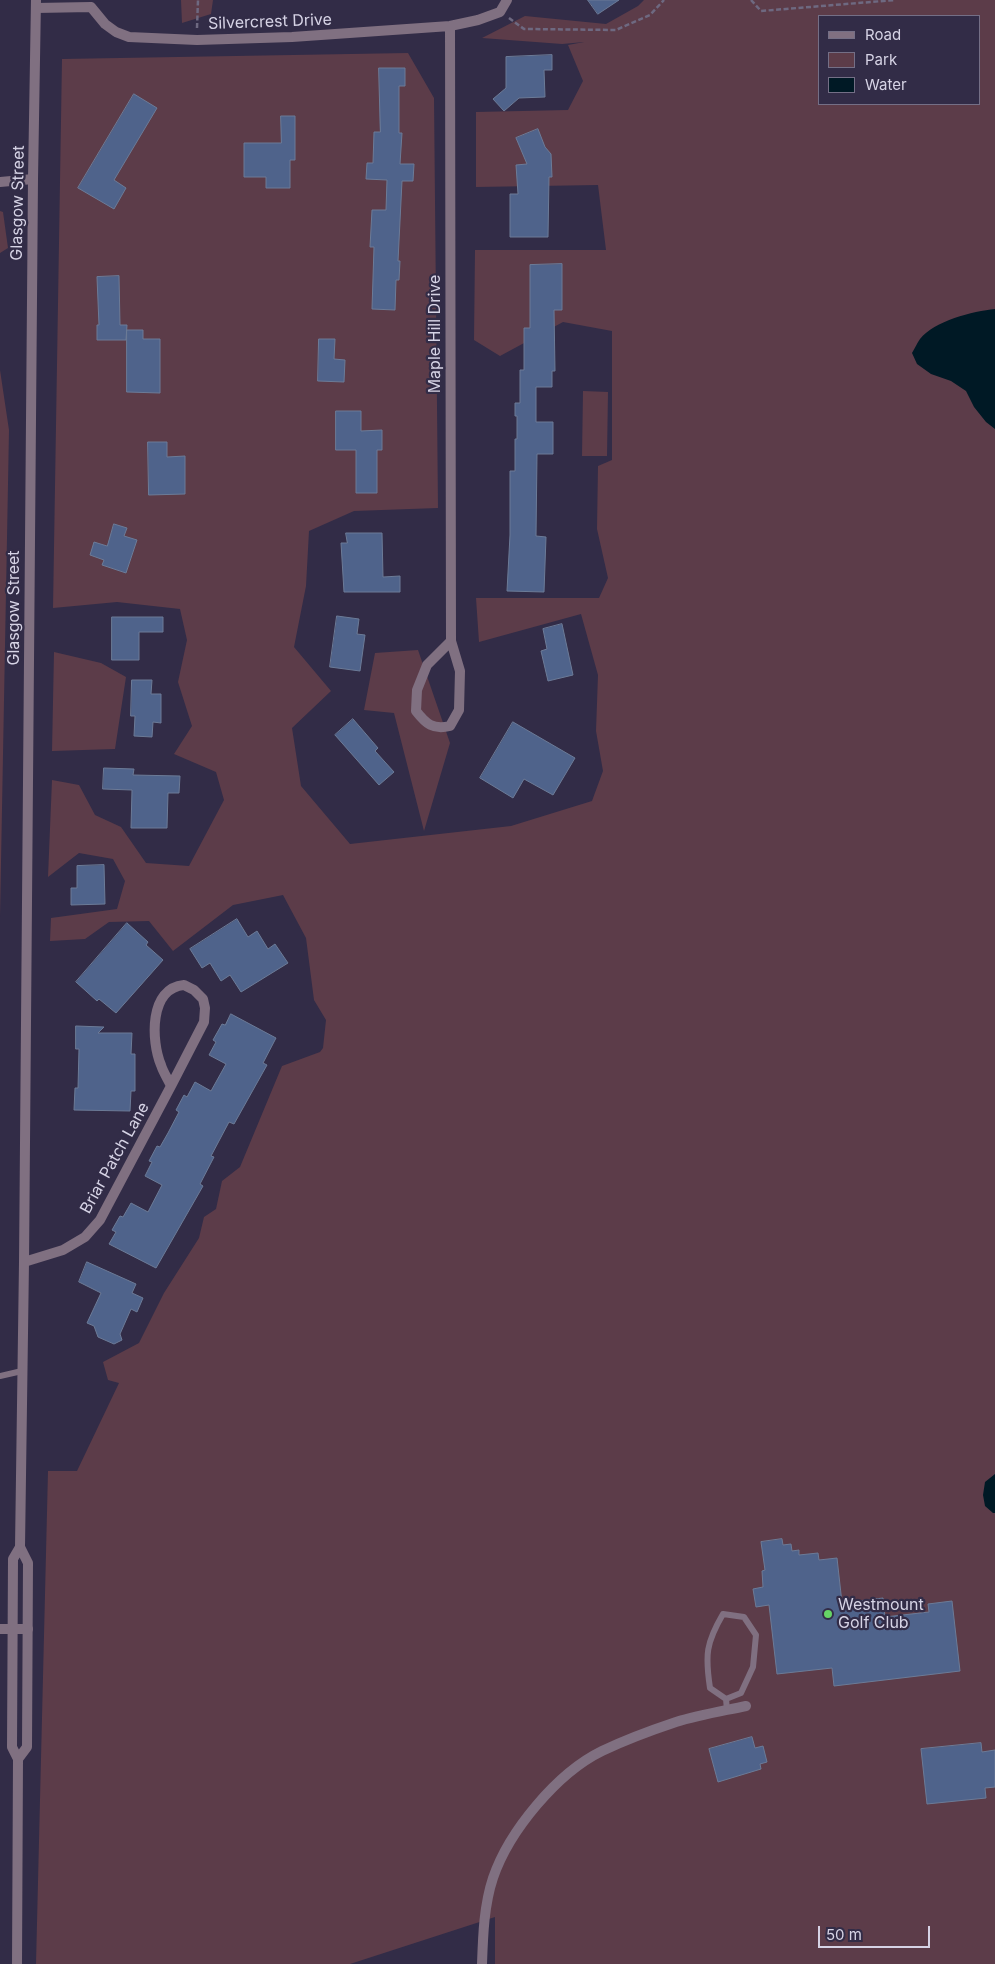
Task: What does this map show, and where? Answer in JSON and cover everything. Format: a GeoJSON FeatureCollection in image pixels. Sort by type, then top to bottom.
{"type":"FeatureCollection","features":[{"type":"Feature","properties":{"kind":"street"},"geometry":{"type":"LineString","coordinates":[[500,12],[507,0]]}},
{"type":"Feature","properties":{"kind":"street","name":"Silvercrest Drive"},"geometry":{"type":"LineString","coordinates":[[36,4],[92,3],[105,24],[116,32],[129,37],[197,40],[292,37],[450,26],[478,20],[500,12]]}},
{"type":"Feature","properties":{"kind":"street","name":"Glasgow Street"},"geometry":{"type":"LineString","coordinates":[[18,1759],[27,1747],[28,1562],[20,1547],[36,4]]}},
{"type":"Feature","properties":{"kind":"street","name":"Maple Hill Drive"},"geometry":{"type":"LineString","coordinates":[[450,26],[451,641],[460,671],[459,710],[450,726],[438,728],[426,724],[416,711],[417,690],[427,665],[451,641]]}},
{"type":"Feature","properties":{"kind":"street"},"geometry":{"type":"LineString","coordinates":[[0,182],[33,179]]}},
{"type":"Feature","properties":{"kind":"street","name":"Briar Patch Lane"},"geometry":{"type":"LineString","coordinates":[[24,1262],[63,1250],[85,1237],[100,1220],[171,1086],[204,1022],[205,1008],[203,999],[194,990],[184,985],[175,986],[167,991],[160,1002],[154,1033],[160,1064],[171,1086]]}},
{"type":"Feature","properties":{"kind":"street","name":"Glasgow Street"},"geometry":{"type":"LineString","coordinates":[[17,1964],[18,1759],[12,1747],[11,1629],[13,1559],[20,1547]]}},
{"type":"Feature","properties":{"kind":"street"},"geometry":{"type":"LineString","coordinates":[[0,1629],[28,1629]]}},
{"type":"Feature","properties":{"kind":"street"},"geometry":{"type":"LineString","coordinates":[[482,1964],[483,1930],[493,1878],[502,1856],[521,1826],[542,1800],[574,1769],[602,1752],[676,1722],[746,1706]]}},
{"type":"Feature","properties":{"kind":"lane"},"geometry":{"type":"LineString","coordinates":[[0,1376],[22,1371]]}},
{"type":"Feature","properties":{"kind":"lane"},"geometry":{"type":"LineString","coordinates":[[723,1614],[744,1617],[756,1635],[753,1666],[741,1693],[726,1699],[710,1688],[706,1661],[712,1632],[723,1614]]}},
{"type":"Feature","properties":{"kind":"lane"},"geometry":{"type":"LineString","coordinates":[[726,1699],[727,1710]]}},
{"type":"Feature","properties":{"kind":"path"},"geometry":{"type":"LineString","coordinates":[[197,40],[198,0]]}},
{"type":"Feature","properties":{"kind":"path"},"geometry":{"type":"LineString","coordinates":[[500,12],[524,29],[616,30],[650,15],[664,0]]}},
{"type":"Feature","properties":{"kind":"path"},"geometry":{"type":"LineString","coordinates":[[751,0],[761,11],[895,0]]}},
{"type":"Feature","properties":{"kind":"green space"},"geometry":{"type":"Polygon","coordinates":[[[181,0],[213,0],[211,14],[182,23],[181,0]]]}},
{"type":"Feature","properties":{"kind":"green space"},"geometry":{"type":"Polygon","coordinates":[[[644,0],[995,0],[995,1964],[495,1964],[495,1917],[350,1964],[36,1964],[48,1471],[77,1471],[119,1383],[108,1380],[103,1362],[139,1343],[164,1293],[199,1238],[204,1217],[216,1209],[222,1181],[240,1167],[282,1066],[320,1052],[323,1048],[326,1020],[314,1000],[306,938],[283,895],[233,905],[173,951],[149,921],[109,922],[85,939],[50,941],[51,918],[117,909],[125,881],[113,859],[79,853],[48,877],[52,780],[79,785],[95,815],[121,827],[146,863],[189,866],[224,800],[216,772],[174,754],[192,726],[178,682],[187,640],[180,609],[117,602],[53,608],[62,59],[408,53],[434,98],[438,508],[354,511],[309,531],[306,586],[294,647],[331,691],[292,728],[301,786],[350,844],[511,826],[592,801],[603,771],[596,731],[598,675],[581,614],[479,642],[476,598],[599,598],[608,578],[597,529],[598,466],[612,460],[612,331],[563,322],[500,356],[474,340],[475,250],[606,250],[598,185],[476,187],[476,112],[568,110],[583,81],[568,45],[584,42],[562,44],[482,38],[525,16],[606,24],[638,6],[644,0]]]}},
{"type":"Feature","properties":{"kind":"green space"},"geometry":{"type":"Polygon","coordinates":[[[0,211],[3,212],[8,248],[0,253],[0,211]]]}},
{"type":"Feature","properties":{"kind":"green space"},"geometry":{"type":"Polygon","coordinates":[[[0,370],[9,430],[0,917],[0,370]]]}},
{"type":"Feature","properties":{"kind":"green space"},"geometry":{"type":"Polygon","coordinates":[[[583,391],[608,392],[607,456],[582,456],[583,391]]]}},
{"type":"Feature","properties":{"kind":"green space"},"geometry":{"type":"Polygon","coordinates":[[[418,650],[450,743],[424,831],[394,713],[364,710],[375,653],[418,650]]]}},
{"type":"Feature","properties":{"kind":"green space"},"geometry":{"type":"Polygon","coordinates":[[[54,652],[101,663],[126,677],[115,749],[52,751],[54,652]]]}},
{"type":"Feature","properties":{"kind":"water"},"geometry":{"type":"Polygon","coordinates":[[[995,309],[995,429],[986,422],[974,407],[966,391],[951,381],[931,374],[917,364],[912,353],[926,333],[944,322],[976,312],[995,309]]]}},
{"type":"Feature","properties":{"kind":"water"},"geometry":{"type":"Polygon","coordinates":[[[995,1474],[995,1513],[993,1513],[985,1506],[983,1495],[985,1482],[995,1474]]]}},
{"type":"Feature","properties":{"kind":"building"},"geometry":{"type":"Polygon","coordinates":[[[588,0],[619,0],[598,14],[588,0]]]}},
{"type":"Feature","properties":{"kind":"building"},"geometry":{"type":"Polygon","coordinates":[[[552,55],[552,70],[544,70],[545,97],[519,98],[504,111],[493,99],[506,88],[506,57],[552,55]]]}},
{"type":"Feature","properties":{"kind":"building"},"geometry":{"type":"Polygon","coordinates":[[[379,68],[405,68],[405,86],[399,86],[399,133],[402,133],[400,164],[414,164],[413,181],[402,181],[398,261],[400,261],[399,280],[396,280],[395,310],[372,309],[374,247],[370,247],[372,210],[386,210],[387,180],[366,179],[367,163],[373,163],[374,132],[380,132],[379,68]]]}},
{"type":"Feature","properties":{"kind":"building"},"geometry":{"type":"Polygon","coordinates":[[[134,94],[157,108],[114,180],[126,188],[114,209],[78,188],[134,94]]]}},
{"type":"Feature","properties":{"kind":"building"},"geometry":{"type":"Polygon","coordinates":[[[281,116],[295,116],[295,160],[290,160],[290,188],[266,188],[266,177],[244,177],[244,143],[281,143],[281,116]]]}},
{"type":"Feature","properties":{"kind":"building"},"geometry":{"type":"Polygon","coordinates":[[[538,129],[545,147],[551,154],[552,177],[549,177],[548,237],[510,237],[510,194],[518,194],[516,165],[527,164],[516,138],[538,129]]]}},
{"type":"Feature","properties":{"kind":"building"},"geometry":{"type":"Polygon","coordinates":[[[562,264],[562,310],[554,310],[555,371],[552,371],[552,387],[536,387],[536,422],[553,422],[553,454],[537,454],[536,536],[546,537],[544,592],[507,591],[510,535],[510,471],[515,471],[517,416],[515,416],[515,403],[520,403],[520,370],[524,370],[524,328],[530,328],[530,265],[562,264]]]}},
{"type":"Feature","properties":{"kind":"building"},"geometry":{"type":"Polygon","coordinates":[[[119,276],[120,325],[127,325],[126,340],[97,340],[97,325],[99,325],[97,277],[119,276]]]}},
{"type":"Feature","properties":{"kind":"building"},"geometry":{"type":"Polygon","coordinates":[[[127,330],[143,330],[143,339],[160,339],[160,393],[127,392],[127,330]]]}},
{"type":"Feature","properties":{"kind":"building"},"geometry":{"type":"Polygon","coordinates":[[[319,339],[335,339],[334,359],[345,360],[344,382],[318,381],[319,339]]]}},
{"type":"Feature","properties":{"kind":"building"},"geometry":{"type":"Polygon","coordinates":[[[336,411],[361,411],[361,431],[382,430],[382,450],[377,450],[377,493],[356,493],[356,450],[336,450],[336,411]]]}},
{"type":"Feature","properties":{"kind":"building"},"geometry":{"type":"Polygon","coordinates":[[[148,442],[167,442],[167,457],[185,456],[185,494],[149,495],[148,442]]]}},
{"type":"Feature","properties":{"kind":"building"},"geometry":{"type":"Polygon","coordinates":[[[114,524],[127,528],[124,536],[137,540],[126,573],[102,565],[104,560],[90,555],[94,542],[107,546],[114,524]]]}},
{"type":"Feature","properties":{"kind":"building"},"geometry":{"type":"Polygon","coordinates":[[[346,533],[382,533],[383,577],[400,576],[400,592],[344,592],[341,543],[347,543],[346,533]]]}},
{"type":"Feature","properties":{"kind":"building"},"geometry":{"type":"Polygon","coordinates":[[[337,616],[359,619],[357,634],[365,635],[360,671],[330,667],[337,616]]]}},
{"type":"Feature","properties":{"kind":"building"},"geometry":{"type":"Polygon","coordinates":[[[112,617],[163,617],[163,632],[139,632],[139,660],[112,660],[112,617]]]}},
{"type":"Feature","properties":{"kind":"building"},"geometry":{"type":"Polygon","coordinates":[[[562,624],[573,675],[548,681],[541,651],[547,649],[543,629],[562,624]]]}},
{"type":"Feature","properties":{"kind":"building"},"geometry":{"type":"Polygon","coordinates":[[[132,680],[152,680],[151,694],[161,694],[161,723],[153,722],[152,737],[134,736],[135,716],[131,716],[132,680]]]}},
{"type":"Feature","properties":{"kind":"building"},"geometry":{"type":"Polygon","coordinates":[[[353,719],[378,748],[375,751],[394,772],[379,785],[335,735],[353,719]]]}},
{"type":"Feature","properties":{"kind":"building"},"geometry":{"type":"Polygon","coordinates":[[[513,722],[575,758],[553,795],[524,779],[513,798],[480,778],[513,722]]]}},
{"type":"Feature","properties":{"kind":"building"},"geometry":{"type":"Polygon","coordinates":[[[104,768],[134,769],[133,775],[180,776],[179,793],[168,793],[167,828],[131,828],[132,790],[103,789],[104,768]]]}},
{"type":"Feature","properties":{"kind":"building"},"geometry":{"type":"Polygon","coordinates":[[[104,865],[105,904],[71,905],[71,888],[77,888],[77,866],[104,865]]]}},
{"type":"Feature","properties":{"kind":"building"},"geometry":{"type":"Polygon","coordinates":[[[237,919],[248,937],[257,931],[268,949],[275,944],[288,963],[241,992],[230,975],[221,981],[210,963],[202,968],[190,949],[237,919]]]}},
{"type":"Feature","properties":{"kind":"building"},"geometry":{"type":"Polygon","coordinates":[[[127,923],[148,942],[146,945],[163,960],[116,1013],[99,999],[97,1001],[76,982],[127,923]]]}},
{"type":"Feature","properties":{"kind":"building"},"geometry":{"type":"Polygon","coordinates":[[[231,1014],[276,1038],[263,1063],[267,1065],[234,1124],[229,1122],[211,1156],[214,1157],[200,1184],[203,1186],[156,1268],[109,1244],[116,1232],[112,1230],[120,1216],[123,1217],[131,1203],[148,1212],[162,1185],[145,1176],[152,1162],[149,1161],[157,1146],[160,1147],[168,1133],[179,1112],[176,1110],[184,1095],[187,1097],[195,1082],[211,1091],[226,1064],[209,1055],[216,1042],[213,1040],[222,1024],[225,1025],[231,1014]]]}},
{"type":"Feature","properties":{"kind":"building"},"geometry":{"type":"Polygon","coordinates":[[[76,1026],[104,1027],[98,1033],[132,1033],[131,1054],[135,1054],[135,1091],[131,1091],[130,1111],[74,1110],[75,1088],[78,1088],[79,1049],[76,1049],[76,1026]]]}},
{"type":"Feature","properties":{"kind":"building"},"geometry":{"type":"Polygon","coordinates":[[[87,1262],[136,1284],[132,1293],[143,1298],[137,1312],[131,1309],[120,1334],[122,1340],[114,1344],[98,1337],[94,1326],[87,1323],[101,1293],[79,1282],[87,1262]]]}},
{"type":"Feature","properties":{"kind":"building","name":"Westmount Golf Club"},"geometry":{"type":"Polygon","coordinates":[[[782,1539],[783,1545],[791,1544],[792,1551],[799,1550],[799,1555],[818,1553],[819,1560],[837,1558],[842,1603],[883,1598],[885,1617],[929,1612],[928,1604],[952,1601],[960,1671],[834,1686],[832,1668],[777,1674],[769,1605],[756,1607],[753,1589],[763,1587],[762,1571],[765,1570],[761,1542],[782,1539]]]}},
{"type":"Feature","properties":{"kind":"building"},"geometry":{"type":"Polygon","coordinates":[[[752,1737],[755,1748],[763,1746],[767,1762],[760,1764],[761,1769],[718,1782],[709,1749],[752,1737]]]}},
{"type":"Feature","properties":{"kind":"building"},"geometry":{"type":"Polygon","coordinates":[[[981,1743],[982,1752],[995,1750],[995,1787],[985,1788],[986,1798],[927,1804],[921,1749],[981,1743]]]}},
{"type":"Feature","properties":{"kind":"place","name":"Westmount Golf Club"},"geometry":{"type":"Point","coordinates":[828,1614]}}]}
